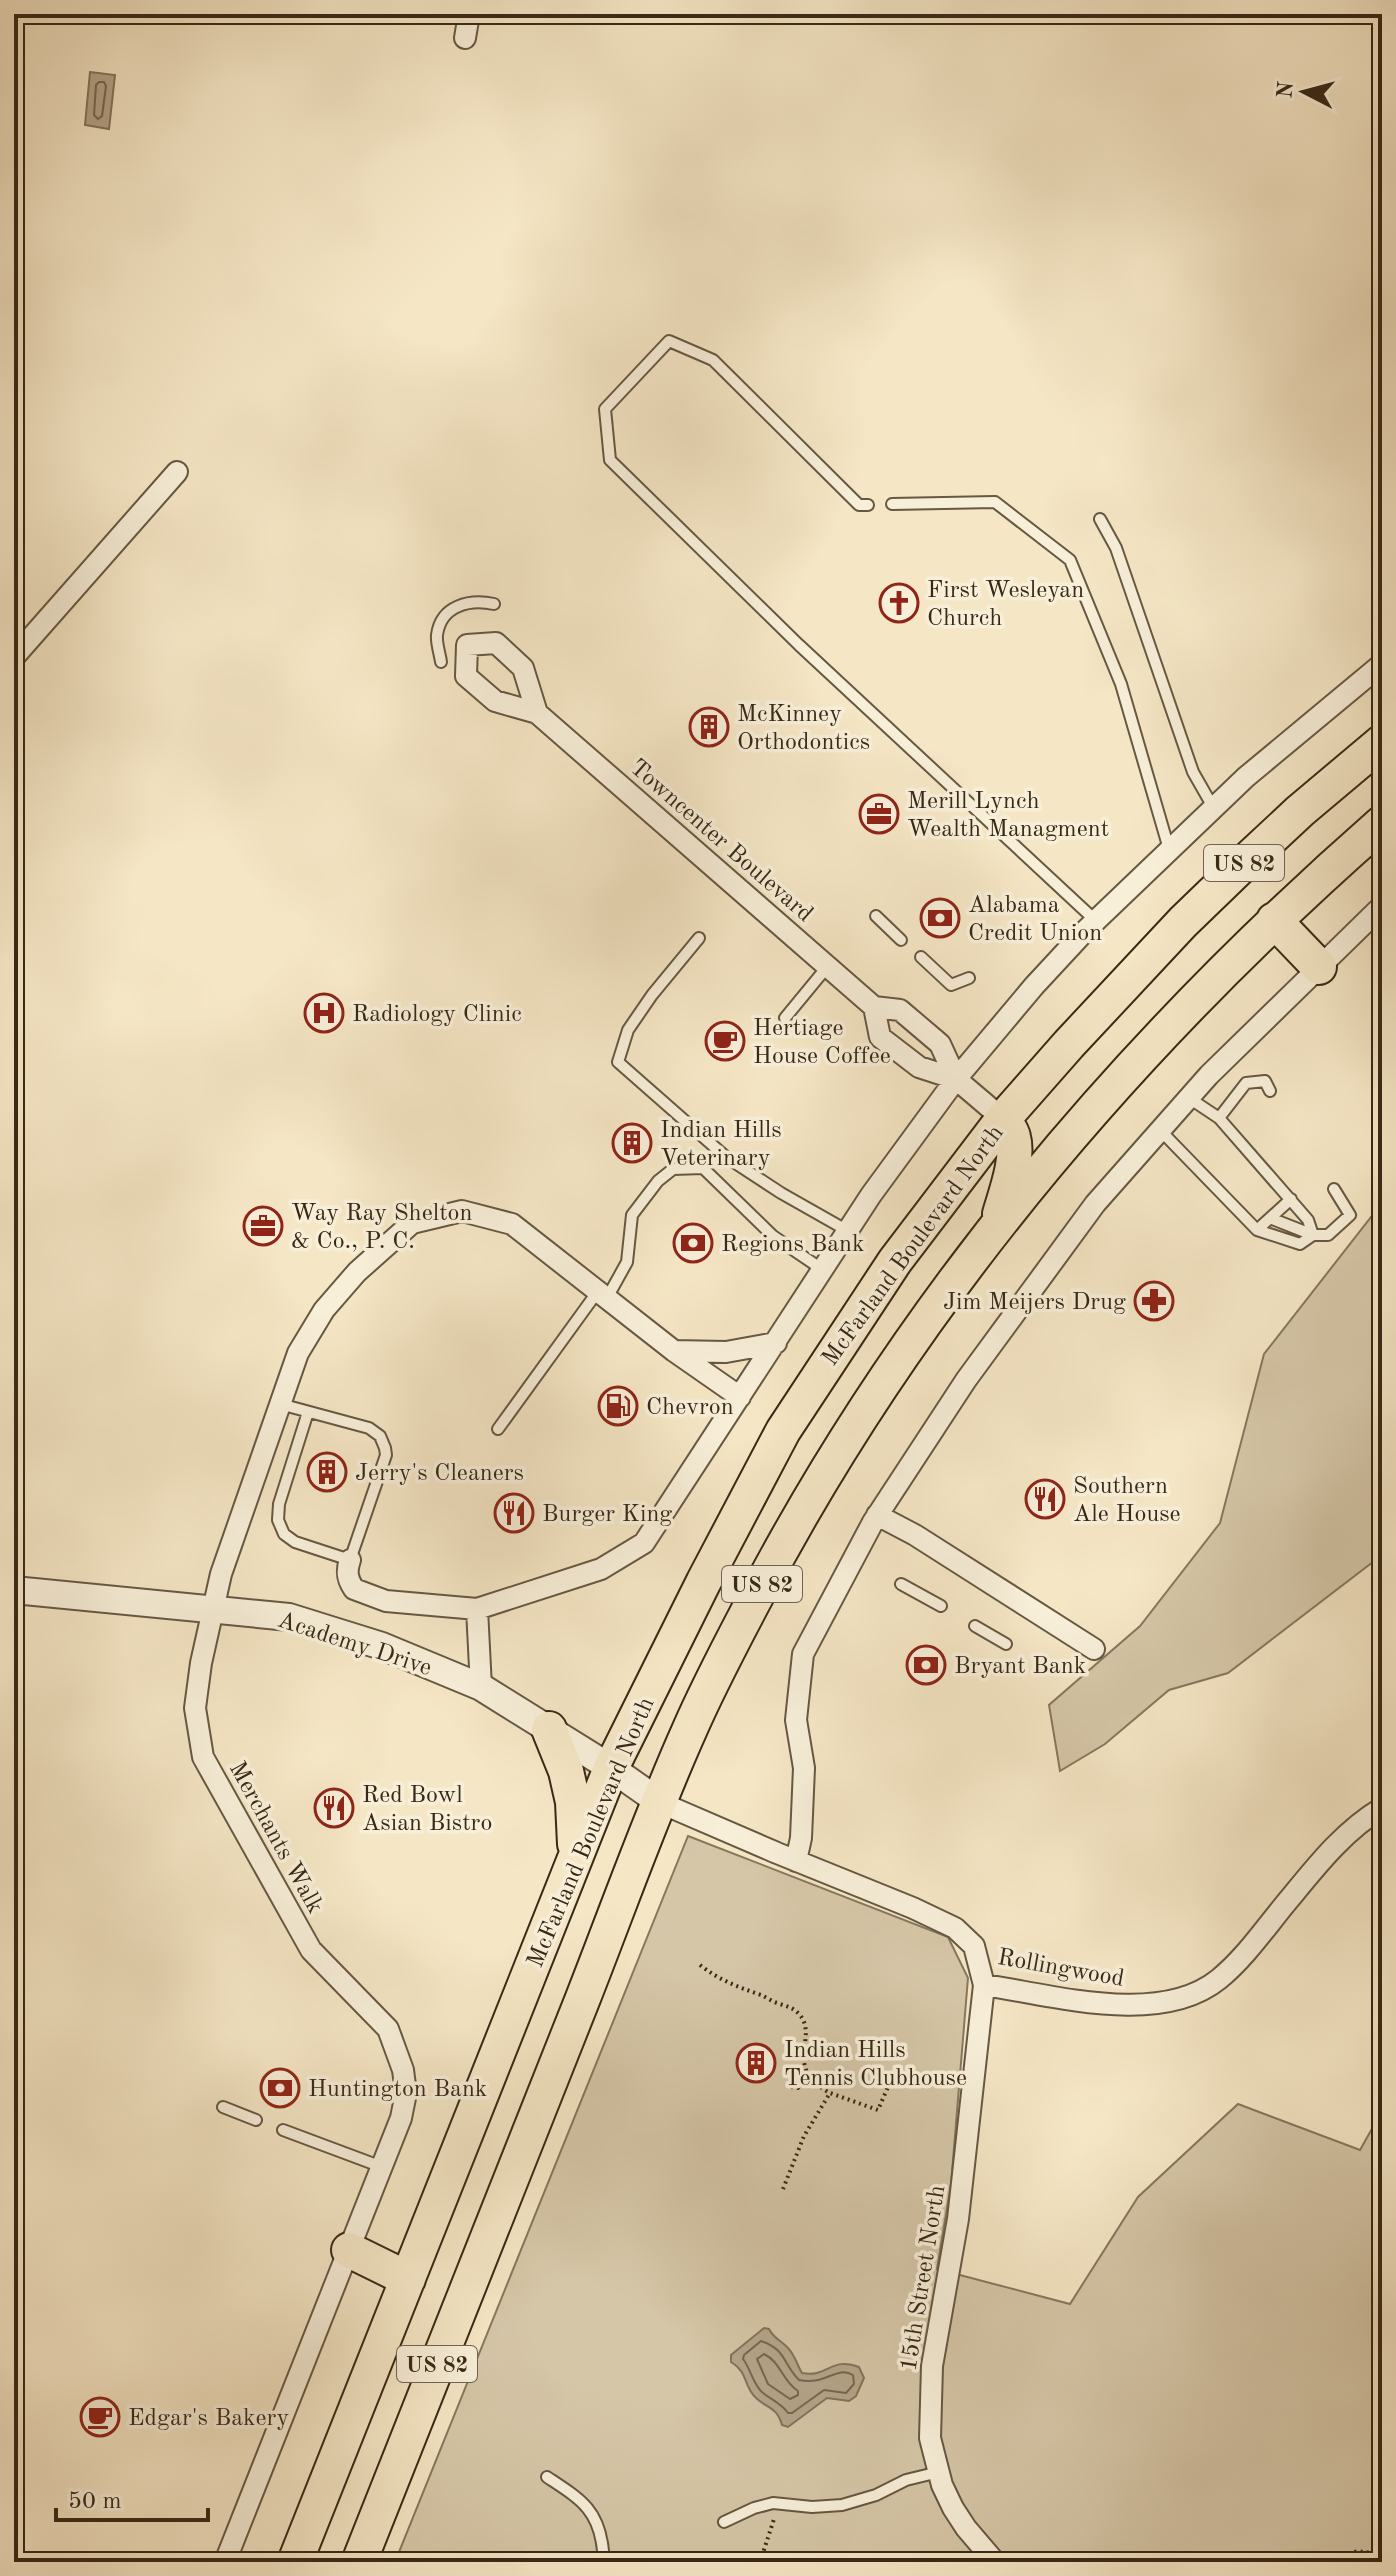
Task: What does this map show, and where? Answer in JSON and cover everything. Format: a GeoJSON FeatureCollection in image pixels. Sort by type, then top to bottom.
{"type":"FeatureCollection","features":[{"type":"Feature","properties":{"kind":"highway","name":"McFarland Boulevard North"},"geometry":{"type":"LineString","coordinates":[[295,2562],[611,1768],[783,1431],[895,1261],[1003,1119],[1193,912],[1300,811],[1382,742]]}},
{"type":"Feature","properties":{"kind":"highway","name":"US 82"},"geometry":{"type":"LineString","coordinates":[[359,2562],[701,1704],[791,1532],[887,1378],[996,1226],[1050,1159],[1140,1057],[1274,920],[1382,823]]}},
{"type":"Feature","properties":{"kind":"highway"},"geometry":{"type":"LineString","coordinates":[[1274,920],[1319,967]]}},
{"type":"Feature","properties":{"kind":"highway"},"geometry":{"type":"LineString","coordinates":[[996,1226],[1011,1177],[1013,1152],[1013,1136],[1003,1119]]}},
{"type":"Feature","properties":{"kind":"highway"},"geometry":{"type":"LineString","coordinates":[[549,1729],[566,1771],[573,1802],[575,1861]]}},
{"type":"Feature","properties":{"kind":"highway"},"geometry":{"type":"LineString","coordinates":[[349,2250],[408,2279]]}},
{"type":"Feature","properties":{"kind":"street"},"geometry":{"type":"LineString","coordinates":[[465,38],[469,14]]}},
{"type":"Feature","properties":{"kind":"street"},"geometry":{"type":"LineString","coordinates":[[14,657],[177,472]]}},
{"type":"Feature","properties":{"kind":"street"},"geometry":{"type":"LineString","coordinates":[[350,1560],[348,1577],[354,1589],[386,1601],[477,1609],[601,1569],[644,1543],[871,1195],[956,1079],[1034,986],[1213,807],[1382,664]]}},
{"type":"Feature","properties":{"kind":"street","name":"Towncenter Boulevard"},"geometry":{"type":"LineString","coordinates":[[537,713],[874,1007],[900,1010],[940,1044],[956,1079]]}},
{"type":"Feature","properties":{"kind":"street"},"geometry":{"type":"LineString","coordinates":[[796,1861],[801,1838],[804,1768],[796,1720],[803,1654],[877,1515],[966,1380],[1095,1204],[1209,1075],[1382,906]]}},
{"type":"Feature","properties":{"kind":"street","name":"Towncenter Boulevard"},"geometry":{"type":"LineString","coordinates":[[874,1007],[880,1037],[919,1067],[956,1079],[1003,1119]]}},
{"type":"Feature","properties":{"kind":"street","name":"Merchants Walk"},"geometry":{"type":"LineString","coordinates":[[225,2562],[401,2118],[406,2093],[400,2059],[388,2029],[311,1950],[203,1757],[195,1708],[201,1663],[221,1574],[298,1353],[324,1310],[357,1272],[412,1223],[462,1211],[512,1224],[674,1351],[740,1397]]}},
{"type":"Feature","properties":{"kind":"street"},"geometry":{"type":"LineString","coordinates":[[674,1351],[726,1352],[776,1343]]}},
{"type":"Feature","properties":{"kind":"street"},"geometry":{"type":"LineString","coordinates":[[877,1515],[915,1535],[1094,1649]]}},
{"type":"Feature","properties":{"kind":"street","name":"Academy Drive"},"geometry":{"type":"LineString","coordinates":[[14,1590],[213,1607],[289,1617],[382,1646],[481,1687],[661,1803]]}},
{"type":"Feature","properties":{"kind":"street"},"geometry":{"type":"LineString","coordinates":[[477,1609],[481,1687]]}},
{"type":"Feature","properties":{"kind":"street","name":"Rollingwood"},"geometry":{"type":"LineString","coordinates":[[661,1803],[955,1928],[974,1946],[984,1985],[1124,2006],[1149,2005],[1198,1993],[1237,1962],[1331,1849],[1382,1808]]}},
{"type":"Feature","properties":{"kind":"street","name":"15th Street North"},"geometry":{"type":"LineString","coordinates":[[984,1985],[958,2219],[932,2366],[930,2438],[942,2485],[966,2528],[995,2562]]}},
{"type":"Feature","properties":{"kind":"lane"},"geometry":{"type":"LineString","coordinates":[[868,505],[859,505],[713,360],[669,341],[605,409],[610,460],[799,645],[1096,921]]}},
{"type":"Feature","properties":{"kind":"lane"},"geometry":{"type":"LineString","coordinates":[[892,504],[995,502],[1070,560],[1121,684],[1169,849]]}},
{"type":"Feature","properties":{"kind":"lane"},"geometry":{"type":"LineString","coordinates":[[1100,519],[1116,548],[1193,772],[1213,807]]}},
{"type":"Feature","properties":{"kind":"lane"},"geometry":{"type":"LineString","coordinates":[[441,662],[437,636],[442,619],[454,607],[470,602],[494,604]]}},
{"type":"Feature","properties":{"kind":"lane"},"geometry":{"type":"LineString","coordinates":[[876,916],[901,940]]}},
{"type":"Feature","properties":{"kind":"lane"},"geometry":{"type":"LineString","coordinates":[[699,938],[628,1030],[618,1062],[726,1157],[848,1231]]}},
{"type":"Feature","properties":{"kind":"lane"},"geometry":{"type":"LineString","coordinates":[[921,957],[951,985],[969,978]]}},
{"type":"Feature","properties":{"kind":"lane"},"geometry":{"type":"LineString","coordinates":[[785,1018],[827,967]]}},
{"type":"Feature","properties":{"kind":"lane"},"geometry":{"type":"LineString","coordinates":[[1219,1118],[1246,1083],[1265,1081],[1270,1091]]}},
{"type":"Feature","properties":{"kind":"lane"},"geometry":{"type":"LineString","coordinates":[[1189,1098],[1219,1118],[1308,1220],[1313,1235]]}},
{"type":"Feature","properties":{"kind":"lane"},"geometry":{"type":"LineString","coordinates":[[1160,1130],[1257,1230],[1300,1244],[1313,1235]]}},
{"type":"Feature","properties":{"kind":"lane"},"geometry":{"type":"LineString","coordinates":[[498,1429],[627,1262],[632,1215],[658,1181],[673,1169],[703,1168],[773,1236],[823,1270]]}},
{"type":"Feature","properties":{"kind":"lane"},"geometry":{"type":"LineString","coordinates":[[1270,1218],[1313,1235],[1328,1235],[1350,1215],[1334,1189]]}},
{"type":"Feature","properties":{"kind":"lane"},"geometry":{"type":"LineString","coordinates":[[1257,1230],[1291,1199]]}},
{"type":"Feature","properties":{"kind":"lane"},"geometry":{"type":"LineString","coordinates":[[280,1404],[369,1428],[380,1436],[386,1455],[350,1560],[295,1542],[284,1534],[278,1520],[279,1504],[308,1412]]}},
{"type":"Feature","properties":{"kind":"lane"},"geometry":{"type":"LineString","coordinates":[[901,1584],[941,1606]]}},
{"type":"Feature","properties":{"kind":"lane"},"geometry":{"type":"LineString","coordinates":[[975,1626],[1006,1644]]}},
{"type":"Feature","properties":{"kind":"lane"},"geometry":{"type":"LineString","coordinates":[[223,2107],[256,2120]]}},
{"type":"Feature","properties":{"kind":"lane"},"geometry":{"type":"LineString","coordinates":[[283,2130],[382,2167]]}},
{"type":"Feature","properties":{"kind":"lane"},"geometry":{"type":"LineString","coordinates":[[724,2522],[773,2503],[812,2507],[842,2505],[876,2495],[906,2480],[939,2472]]}},
{"type":"Feature","properties":{"kind":"lane"},"geometry":{"type":"LineString","coordinates":[[547,2477],[581,2500],[601,2528],[603,2551]]}},
{"type":"Feature","properties":{"kind":"path"},"geometry":{"type":"LineString","coordinates":[[700,1965],[732,1985],[764,1995],[797,2011],[804,2020],[806,2036],[802,2052],[809,2075],[821,2088],[877,2113],[888,2087]]}},
{"type":"Feature","properties":{"kind":"path"},"geometry":{"type":"LineString","coordinates":[[791,2087],[798,2088],[809,2075]]}},
{"type":"Feature","properties":{"kind":"path"},"geometry":{"type":"LineString","coordinates":[[783,2189],[804,2136],[830,2093]]}},
{"type":"Feature","properties":{"kind":"path"},"geometry":{"type":"LineString","coordinates":[[760,2562],[778,2511],[788,2505]]}},
{"type":"Feature","properties":{"kind":"path"},"geometry":{"type":"LineString","coordinates":[[1333,2562],[1357,2551],[1382,2554]]}},
{"type":"Feature","properties":{"kind":"shaded area"},"geometry":{"type":"Polygon","coordinates":[[[1382,1203],[1382,1555],[1228,1673],[1169,1690],[1105,1744],[1060,1771],[1049,1705],[1140,1626],[1220,1523],[1264,1354],[1382,1203]]]}},
{"type":"Feature","properties":{"kind":"shaded area"},"geometry":{"type":"Polygon","coordinates":[[[688,1836],[948,1937],[968,1978],[951,2184],[937,2269],[1070,2304],[1138,2197],[1238,2104],[1360,2150],[1382,2111],[1382,2562],[395,2562],[688,1836]]]}},
{"type":"Feature","properties":{"kind":"water"},"geometry":{"type":"Polygon","coordinates":[[[90,72],[115,75],[109,129],[85,125],[90,72]]]}},
{"type":"Feature","properties":{"kind":"water"},"geometry":{"type":"Polygon","coordinates":[[[764,2328],[785,2345],[802,2373],[818,2373],[842,2364],[859,2367],[864,2378],[856,2396],[849,2401],[827,2398],[788,2427],[782,2425],[775,2411],[760,2402],[741,2371],[731,2362],[731,2355],[764,2328]]]}},
{"type":"Feature","properties":{"kind":"place","name":"First Wesleyan Church"},"geometry":{"type":"Point","coordinates":[899,603]}},
{"type":"Feature","properties":{"kind":"place","name":"McKinney Orthodontics"},"geometry":{"type":"Point","coordinates":[709,727]}},
{"type":"Feature","properties":{"kind":"place","name":"Merill Lynch Wealth Managment"},"geometry":{"type":"Point","coordinates":[879,814]}},
{"type":"Feature","properties":{"kind":"place","name":"Alabama Credit Union"},"geometry":{"type":"Point","coordinates":[940,918]}},
{"type":"Feature","properties":{"kind":"place","name":"Radiology Clinic"},"geometry":{"type":"Point","coordinates":[324,1013]}},
{"type":"Feature","properties":{"kind":"place","name":"Hertiage House Coffee"},"geometry":{"type":"Point","coordinates":[725,1041]}},
{"type":"Feature","properties":{"kind":"place","name":"Indian Hills Veterinary"},"geometry":{"type":"Point","coordinates":[632,1143]}},
{"type":"Feature","properties":{"kind":"place","name":"Way Ray Shelton & Co., P. C."},"geometry":{"type":"Point","coordinates":[263,1226]}},
{"type":"Feature","properties":{"kind":"place","name":"Regions Bank"},"geometry":{"type":"Point","coordinates":[693,1243]}},
{"type":"Feature","properties":{"kind":"place","name":"Jim Meijers Drug"},"geometry":{"type":"Point","coordinates":[1154,1301]}},
{"type":"Feature","properties":{"kind":"place","name":"Chevron"},"geometry":{"type":"Point","coordinates":[618,1406]}},
{"type":"Feature","properties":{"kind":"place","name":"Jerry's Cleaners"},"geometry":{"type":"Point","coordinates":[327,1472]}},
{"type":"Feature","properties":{"kind":"place","name":"Southern Ale House"},"geometry":{"type":"Point","coordinates":[1045,1499]}},
{"type":"Feature","properties":{"kind":"place","name":"Burger King"},"geometry":{"type":"Point","coordinates":[514,1513]}},
{"type":"Feature","properties":{"kind":"place","name":"Bryant Bank"},"geometry":{"type":"Point","coordinates":[926,1665]}},
{"type":"Feature","properties":{"kind":"place","name":"Red Bowl Asian Bistro"},"geometry":{"type":"Point","coordinates":[334,1808]}},
{"type":"Feature","properties":{"kind":"place","name":"Indian Hills Tennis Clubhouse"},"geometry":{"type":"Point","coordinates":[756,2063]}},
{"type":"Feature","properties":{"kind":"place","name":"Huntington Bank"},"geometry":{"type":"Point","coordinates":[280,2088]}},
{"type":"Feature","properties":{"kind":"place","name":"Edgar's Bakery"},"geometry":{"type":"Point","coordinates":[100,2417]}}]}
